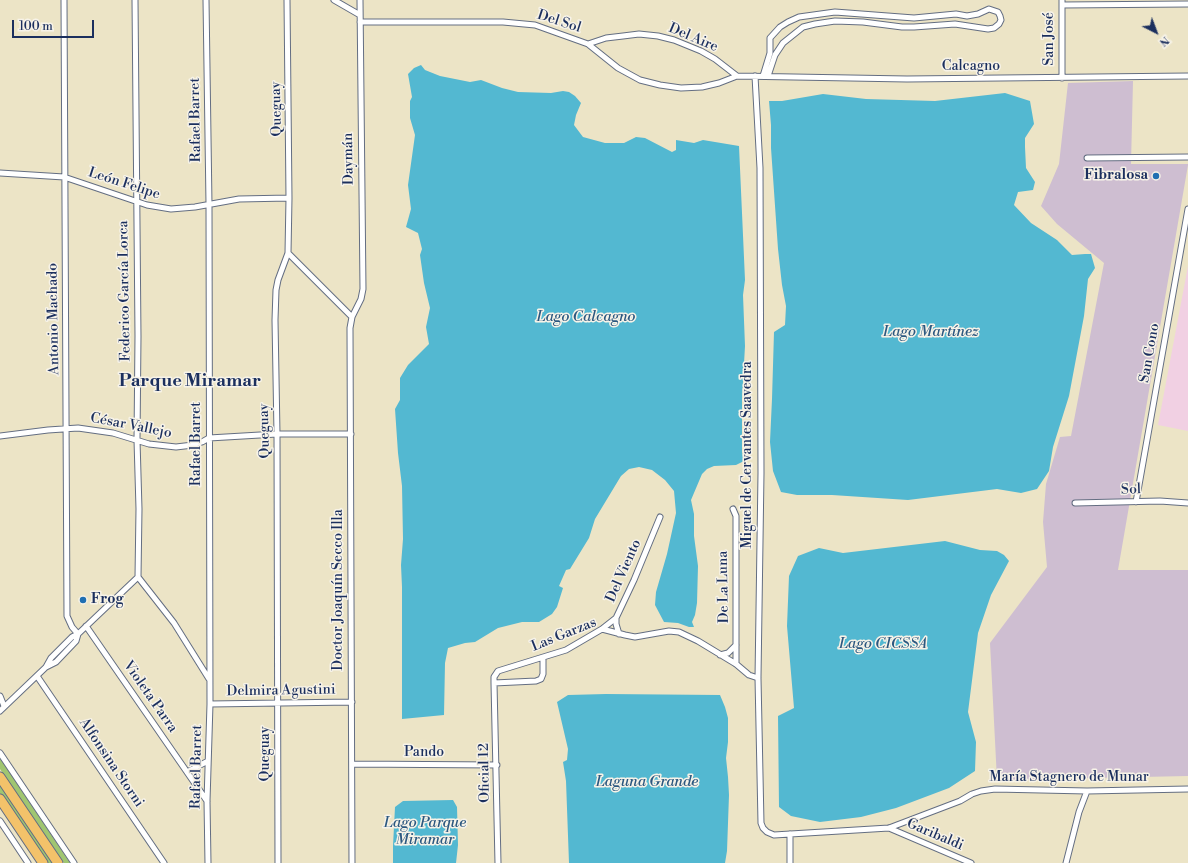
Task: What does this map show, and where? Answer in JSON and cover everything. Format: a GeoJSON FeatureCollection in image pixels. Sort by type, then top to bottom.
{"type":"FeatureCollection","features":[{"type":"Feature","properties":{"kind":"highway"},"geometry":{"type":"LineString","coordinates":[[0,777],[58,863]]}},
{"type":"Feature","properties":{"kind":"highway"},"geometry":{"type":"LineString","coordinates":[[0,799],[43,863]]}},
{"type":"Feature","properties":{"kind":"street","name":"Antonio Machado"},"geometry":{"type":"LineString","coordinates":[[64,0],[67,616],[72,627],[78,634]]}},
{"type":"Feature","properties":{"kind":"street","name":"Federico García Lorca"},"geometry":{"type":"LineString","coordinates":[[135,0],[137,114],[138,578]]}},
{"type":"Feature","properties":{"kind":"street","name":"Rafael Barret"},"geometry":{"type":"LineString","coordinates":[[206,0],[210,680],[207,801],[208,863]]}},
{"type":"Feature","properties":{"kind":"street","name":"Queguay"},"geometry":{"type":"LineString","coordinates":[[278,863],[279,703],[275,320],[276,290],[288,253],[289,198],[287,0]]}},
{"type":"Feature","properties":{"kind":"street"},"geometry":{"type":"LineString","coordinates":[[334,0],[360,15]]}},
{"type":"Feature","properties":{"kind":"street","name":"Daymán"},"geometry":{"type":"LineString","coordinates":[[352,316],[361,298],[362,289],[360,0]]}},
{"type":"Feature","properties":{"kind":"street"},"geometry":{"type":"LineString","coordinates":[[1062,3],[1188,4]]}},
{"type":"Feature","properties":{"kind":"street","name":"San José"},"geometry":{"type":"LineString","coordinates":[[1062,3],[1062,78]]}},
{"type":"Feature","properties":{"kind":"street"},"geometry":{"type":"LineString","coordinates":[[989,9],[998,12],[1001,20],[994,28],[988,29],[955,24],[914,27],[835,21],[803,27],[783,43],[775,55],[766,76],[770,53],[770,38],[780,26],[799,17],[835,12],[914,18],[956,14],[973,15],[989,9]]}},
{"type":"Feature","properties":{"kind":"street"},"geometry":{"type":"LineString","coordinates":[[835,12],[835,21]]}},
{"type":"Feature","properties":{"kind":"street"},"geometry":{"type":"LineString","coordinates":[[914,18],[914,27]]}},
{"type":"Feature","properties":{"kind":"street","name":"Del Sol"},"geometry":{"type":"LineString","coordinates":[[360,22],[514,22],[545,28],[588,44],[618,68],[640,80],[660,85],[681,88],[702,87],[719,83],[737,76]]}},
{"type":"Feature","properties":{"kind":"street","name":"Del Aire"},"geometry":{"type":"LineString","coordinates":[[588,44],[606,38],[639,34],[658,36],[674,40],[701,51],[715,59],[737,76]]}},
{"type":"Feature","properties":{"kind":"street","name":"Calcagno"},"geometry":{"type":"LineString","coordinates":[[737,76],[907,79],[1188,76]]}},
{"type":"Feature","properties":{"kind":"street","name":"Miguel de Cervantes Saavedra"},"geometry":{"type":"LineString","coordinates":[[755,76],[760,168],[761,472],[758,678],[761,823],[762,828],[767,832]]}},
{"type":"Feature","properties":{"kind":"street"},"geometry":{"type":"LineString","coordinates":[[1087,158],[1188,157]]}},
{"type":"Feature","properties":{"kind":"street","name":"León Felipe"},"geometry":{"type":"LineString","coordinates":[[0,173],[64,177],[153,207],[171,209],[239,199],[289,198]]}},
{"type":"Feature","properties":{"kind":"street","name":"San Cono"},"geometry":{"type":"LineString","coordinates":[[1136,502],[1188,208]]}},
{"type":"Feature","properties":{"kind":"street"},"geometry":{"type":"LineString","coordinates":[[288,253],[352,316]]}},
{"type":"Feature","properties":{"kind":"street","name":"Doctor Joaquín Secco Illa"},"geometry":{"type":"LineString","coordinates":[[352,316],[350,328],[352,863]]}},
{"type":"Feature","properties":{"kind":"street","name":"César Vallejo"},"geometry":{"type":"LineString","coordinates":[[0,436],[78,428],[102,431],[161,446],[176,447],[193,445],[209,438],[277,434],[351,434]]}},
{"type":"Feature","properties":{"kind":"street","name":"Sol"},"geometry":{"type":"LineString","coordinates":[[1075,503],[1160,501],[1188,503]]}},
{"type":"Feature","properties":{"kind":"street","name":"De La Luna"},"geometry":{"type":"LineString","coordinates":[[734,509],[736,516],[736,664]]}},
{"type":"Feature","properties":{"kind":"street","name":"Del Viento"},"geometry":{"type":"LineString","coordinates":[[620,634],[616,624],[616,618],[634,580],[660,517]]}},
{"type":"Feature","properties":{"kind":"street"},"geometry":{"type":"LineString","coordinates":[[0,711],[46,667],[56,662],[76,641],[78,634],[138,578],[174,623],[210,680]]}},
{"type":"Feature","properties":{"kind":"street"},"geometry":{"type":"LineString","coordinates":[[602,629],[616,618]]}},
{"type":"Feature","properties":{"kind":"street","name":"Violeta Parra"},"geometry":{"type":"LineString","coordinates":[[86,626],[207,801]]}},
{"type":"Feature","properties":{"kind":"street","name":"Las Garzas"},"geometry":{"type":"LineString","coordinates":[[494,683],[494,677],[498,671],[566,650],[602,629],[635,636],[669,631],[679,632],[698,641],[736,664],[749,674],[758,678]]}},
{"type":"Feature","properties":{"kind":"street"},"geometry":{"type":"LineString","coordinates":[[719,655],[728,653],[737,644]]}},
{"type":"Feature","properties":{"kind":"street"},"geometry":{"type":"LineString","coordinates":[[494,683],[536,681],[541,679],[543,674],[543,658]]}},
{"type":"Feature","properties":{"kind":"street"},"geometry":{"type":"LineString","coordinates":[[200,666],[203,668],[209,665]]}},
{"type":"Feature","properties":{"kind":"street","name":"Alfonsina Storni"},"geometry":{"type":"LineString","coordinates":[[37,676],[164,863]]}},
{"type":"Feature","properties":{"kind":"street","name":"Oficial 12"},"geometry":{"type":"LineString","coordinates":[[494,683],[498,863]]}},
{"type":"Feature","properties":{"kind":"street"},"geometry":{"type":"LineString","coordinates":[[0,696],[4,706]]}},
{"type":"Feature","properties":{"kind":"street","name":"Delmira Agustini"},"geometry":{"type":"LineString","coordinates":[[210,704],[352,702]]}},
{"type":"Feature","properties":{"kind":"street"},"geometry":{"type":"LineString","coordinates":[[0,753],[74,863]]}},
{"type":"Feature","properties":{"kind":"street"},"geometry":{"type":"LineString","coordinates":[[187,772],[208,761]]}},
{"type":"Feature","properties":{"kind":"street","name":"Pando"},"geometry":{"type":"LineString","coordinates":[[352,764],[497,765]]}},
{"type":"Feature","properties":{"kind":"street","name":"María Stagnero de Munar"},"geometry":{"type":"LineString","coordinates":[[767,832],[774,835],[889,828],[981,791],[995,789],[1087,791],[1188,789]]}},
{"type":"Feature","properties":{"kind":"street"},"geometry":{"type":"LineString","coordinates":[[1066,863],[1079,812],[1087,791]]}},
{"type":"Feature","properties":{"kind":"street"},"geometry":{"type":"LineString","coordinates":[[0,821],[28,863]]}},
{"type":"Feature","properties":{"kind":"street","name":"Garibaldi"},"geometry":{"type":"LineString","coordinates":[[889,828],[972,863]]}},
{"type":"Feature","properties":{"kind":"street"},"geometry":{"type":"LineString","coordinates":[[790,834],[790,863]]}},
{"type":"Feature","properties":{"kind":"shaded area"},"geometry":{"type":"Polygon","coordinates":[[[1133,81],[1131,164],[1188,165],[1118,570],[1188,570],[1188,776],[997,780],[990,643],[1047,567],[1043,522],[1046,484],[1060,437],[1071,436],[1104,263],[1057,224],[1041,206],[1059,164],[1068,83],[1133,81]]]}},
{"type":"Feature","properties":{"kind":"shaded area"},"geometry":{"type":"Polygon","coordinates":[[[1188,266],[1188,431],[1158,425],[1188,266]]]}},
{"type":"Feature","properties":{"kind":"green space"},"geometry":{"type":"Polygon","coordinates":[[[0,758],[70,863],[64,863],[0,769],[0,758]]]}},
{"type":"Feature","properties":{"kind":"green space"},"geometry":{"type":"Polygon","coordinates":[[[0,783],[54,863],[47,863],[0,794],[0,783]]]}},
{"type":"Feature","properties":{"kind":"water","name":"Lago Calcagno"},"geometry":{"type":"Polygon","coordinates":[[[421,65],[425,70],[440,76],[470,82],[481,80],[518,92],[569,92],[581,103],[574,125],[583,137],[605,143],[624,143],[636,137],[645,138],[672,152],[676,150],[676,140],[694,143],[703,140],[739,146],[745,280],[743,295],[745,346],[742,399],[742,452],[744,461],[736,465],[714,466],[707,469],[702,474],[691,500],[694,514],[694,536],[698,566],[697,603],[692,622],[694,627],[689,627],[678,623],[664,622],[655,605],[656,592],[667,554],[676,513],[674,491],[665,480],[652,470],[639,467],[629,469],[621,476],[595,519],[589,538],[570,569],[566,570],[559,586],[563,588],[557,607],[552,614],[539,622],[522,622],[498,628],[475,642],[448,648],[445,663],[444,715],[402,719],[402,486],[395,409],[400,400],[400,378],[408,365],[429,344],[426,327],[430,308],[424,283],[420,255],[422,249],[418,233],[406,227],[411,209],[408,185],[415,135],[410,118],[410,101],[412,97],[408,74],[414,68],[421,65]]]}},
{"type":"Feature","properties":{"kind":"water","name":"Lago Martínez"},"geometry":{"type":"Polygon","coordinates":[[[1005,93],[1030,101],[1034,124],[1025,138],[1025,147],[1026,168],[1035,182],[1033,190],[1018,192],[1014,205],[1031,223],[1057,240],[1072,255],[1091,254],[1095,268],[1088,279],[1084,316],[1069,396],[1053,447],[1049,471],[1037,489],[1021,493],[997,489],[908,500],[832,495],[797,495],[781,492],[773,471],[770,442],[774,332],[785,325],[786,306],[778,249],[769,101],[782,101],[823,94],[866,99],[935,101],[1005,93]]]}},
{"type":"Feature","properties":{"kind":"water","name":"Lago CICSSA"},"geometry":{"type":"Polygon","coordinates":[[[945,541],[980,550],[997,551],[1004,555],[1009,561],[991,595],[978,633],[968,712],[976,742],[975,771],[949,788],[896,808],[861,817],[820,822],[791,816],[779,807],[778,716],[794,708],[787,626],[789,576],[798,556],[819,548],[843,553],[945,541]]]}},
{"type":"Feature","properties":{"kind":"water","name":"Laguna Grande"},"geometry":{"type":"Polygon","coordinates":[[[568,695],[720,695],[728,718],[726,758],[729,795],[727,851],[725,863],[569,863],[566,781],[563,762],[567,760],[568,749],[557,702],[568,695]]]}},
{"type":"Feature","properties":{"kind":"water","name":"Lago Parque Miramar"},"geometry":{"type":"Polygon","coordinates":[[[453,800],[457,807],[458,845],[456,863],[393,863],[395,807],[403,801],[453,800]]]}},
{"type":"Feature","properties":{"kind":"place","name":"Fibralosa"},"geometry":{"type":"Point","coordinates":[1156,176]}},
{"type":"Feature","properties":{"kind":"place","name":"Frog"},"geometry":{"type":"Point","coordinates":[83,600]}},
{"type":"Feature","properties":{"kind":"district","name":"Parque Miramar"},"geometry":{"type":"Point","coordinates":[190,382]}}]}
